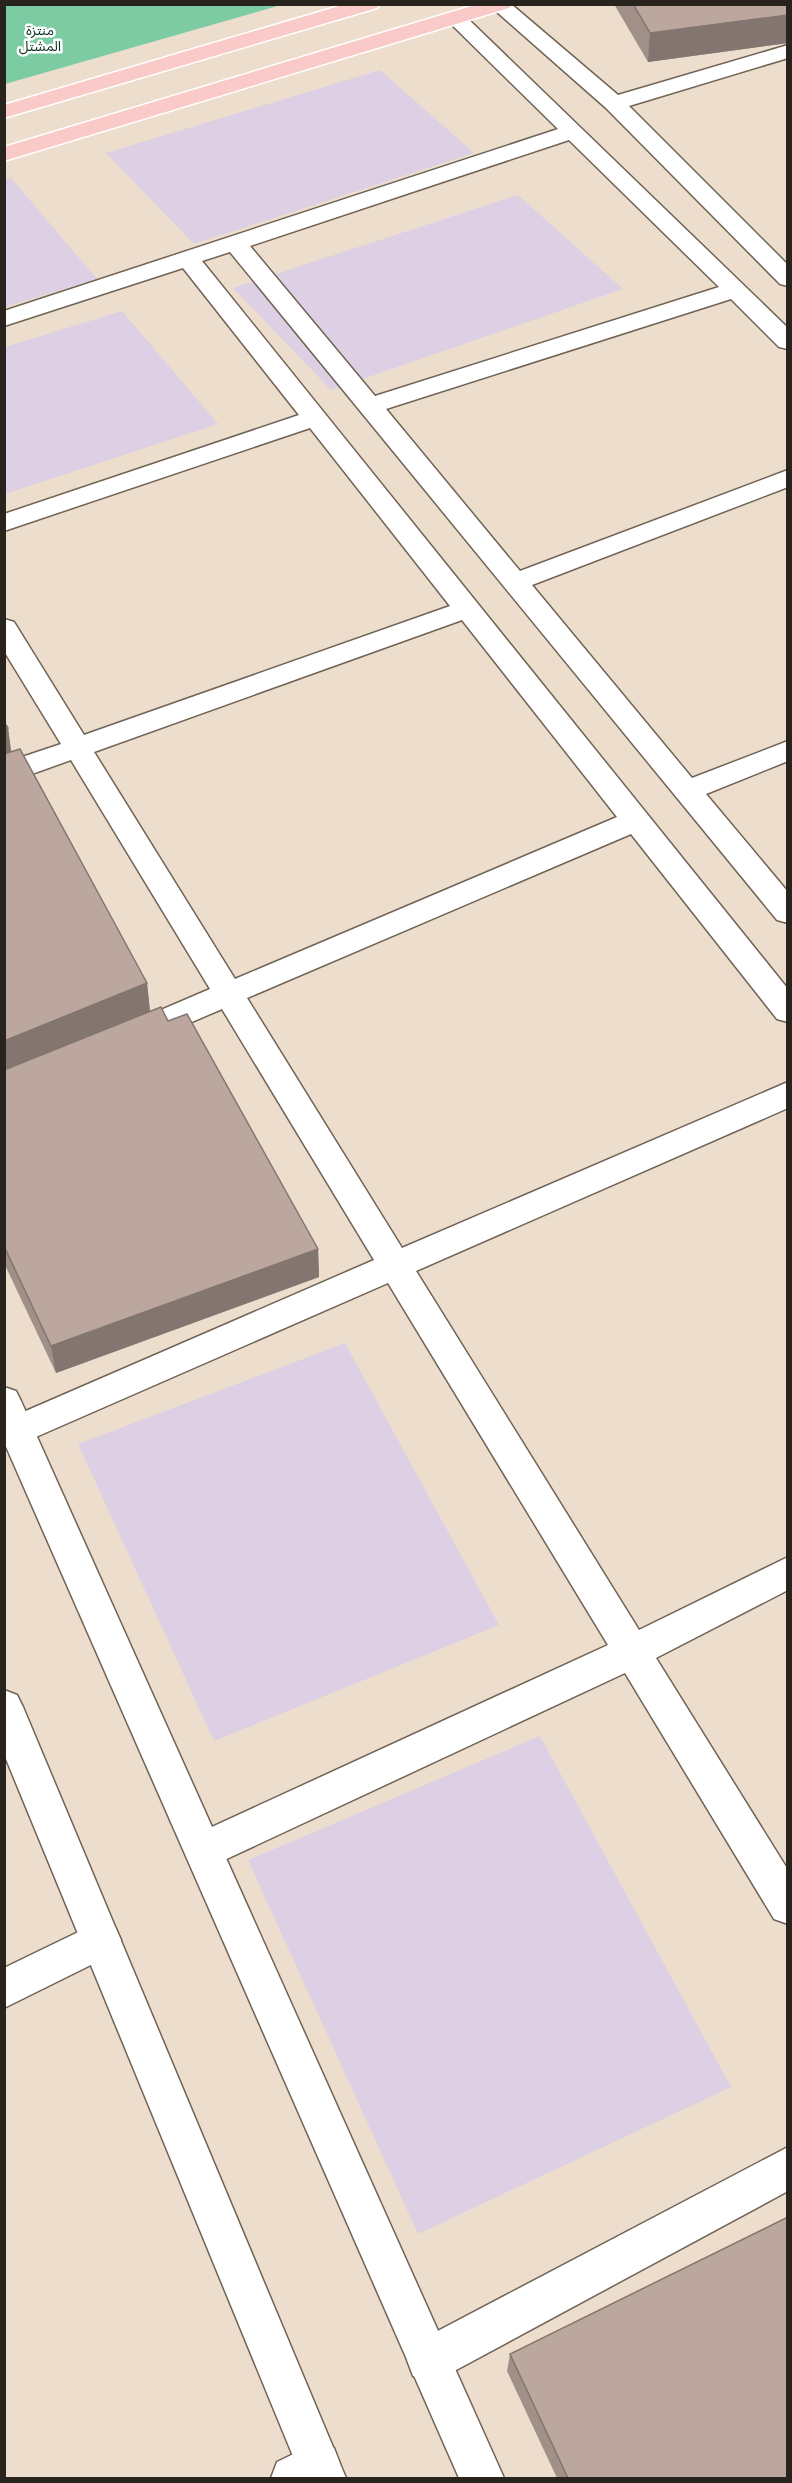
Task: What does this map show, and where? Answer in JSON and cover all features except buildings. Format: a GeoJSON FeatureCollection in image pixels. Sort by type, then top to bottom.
{"type":"FeatureCollection","features":[{"type":"Feature","properties":{"kind":"main road"},"geometry":{"type":"LineString","coordinates":[[4,112],[370,4]]}},
{"type":"Feature","properties":{"kind":"main road"},"geometry":{"type":"LineString","coordinates":[[4,154],[500,5]]}},
{"type":"Feature","properties":{"kind":"street"},"geometry":{"type":"LineString","coordinates":[[500,5],[614,103],[778,257],[788,279]]}},
{"type":"Feature","properties":{"kind":"street"},"geometry":{"type":"LineString","coordinates":[[456,18],[788,342]]}},
{"type":"Feature","properties":{"kind":"street"},"geometry":{"type":"LineString","coordinates":[[614,103],[788,51]]}},
{"type":"Feature","properties":{"kind":"street"},"geometry":{"type":"LineString","coordinates":[[4,319],[572,132]]}},
{"type":"Feature","properties":{"kind":"street"},"geometry":{"type":"LineString","coordinates":[[236,243],[788,913]]}},
{"type":"Feature","properties":{"kind":"street"},"geometry":{"type":"LineString","coordinates":[[188,259],[788,1011]]}},
{"type":"Feature","properties":{"kind":"street"},"geometry":{"type":"LineString","coordinates":[[370,406],[735,290]]}},
{"type":"Feature","properties":{"kind":"street"},"geometry":{"type":"LineString","coordinates":[[4,523],[315,418]]}},
{"type":"Feature","properties":{"kind":"street"},"geometry":{"type":"LineString","coordinates":[[514,582],[788,478]]}},
{"type":"Feature","properties":{"kind":"street"},"geometry":{"type":"LineString","coordinates":[[4,774],[468,609]]}},
{"type":"Feature","properties":{"kind":"street"},"geometry":{"type":"LineString","coordinates":[[4,628],[788,1906]]}},
{"type":"Feature","properties":{"kind":"street"},"geometry":{"type":"LineString","coordinates":[[687,791],[788,750]]}},
{"type":"Feature","properties":{"kind":"street"},"geometry":{"type":"LineString","coordinates":[[101,1048],[636,820]]}},
{"type":"Feature","properties":{"kind":"street"},"geometry":{"type":"LineString","coordinates":[[482,2478],[11,1415],[394,1265],[788,1094]]}},
{"type":"Feature","properties":{"kind":"street"},"geometry":{"type":"LineString","coordinates":[[204,1850],[632,1652],[788,1572]]}},
{"type":"Feature","properties":{"kind":"street"},"geometry":{"type":"LineString","coordinates":[[4,1707],[101,1940],[312,2474]]}},
{"type":"Feature","properties":{"kind":"street"},"geometry":{"type":"LineString","coordinates":[[4,1989],[101,1940]]}},
{"type":"Feature","properties":{"kind":"street"},"geometry":{"type":"LineString","coordinates":[[429,2360],[788,2168]]}},
{"type":"Feature","properties":{"kind":"shaded area"},"geometry":{"type":"Polygon","coordinates":[[[380,70],[474,153],[194,244],[106,153],[380,70]]]}},
{"type":"Feature","properties":{"kind":"shaded area"},"geometry":{"type":"Polygon","coordinates":[[[11,178],[97,279],[5,307],[5,179],[11,178]]]}},
{"type":"Feature","properties":{"kind":"shaded area"},"geometry":{"type":"Polygon","coordinates":[[[518,195],[623,289],[331,390],[233,288],[518,195]]]}},
{"type":"Feature","properties":{"kind":"shaded area"},"geometry":{"type":"Polygon","coordinates":[[[122,311],[218,424],[5,494],[5,347],[122,311]]]}},
{"type":"Feature","properties":{"kind":"shaded area"},"geometry":{"type":"Polygon","coordinates":[[[345,1343],[499,1625],[214,1741],[78,1444],[345,1343]]]}},
{"type":"Feature","properties":{"kind":"shaded area"},"geometry":{"type":"Polygon","coordinates":[[[540,1736],[731,2087],[418,2234],[248,1860],[540,1736]]]}},
{"type":"Feature","properties":{"kind":"green space","name":"منتزة المشتل"},"geometry":{"type":"Polygon","coordinates":[[[5,4],[281,4],[281,5],[5,84],[5,4]]]}}]}
